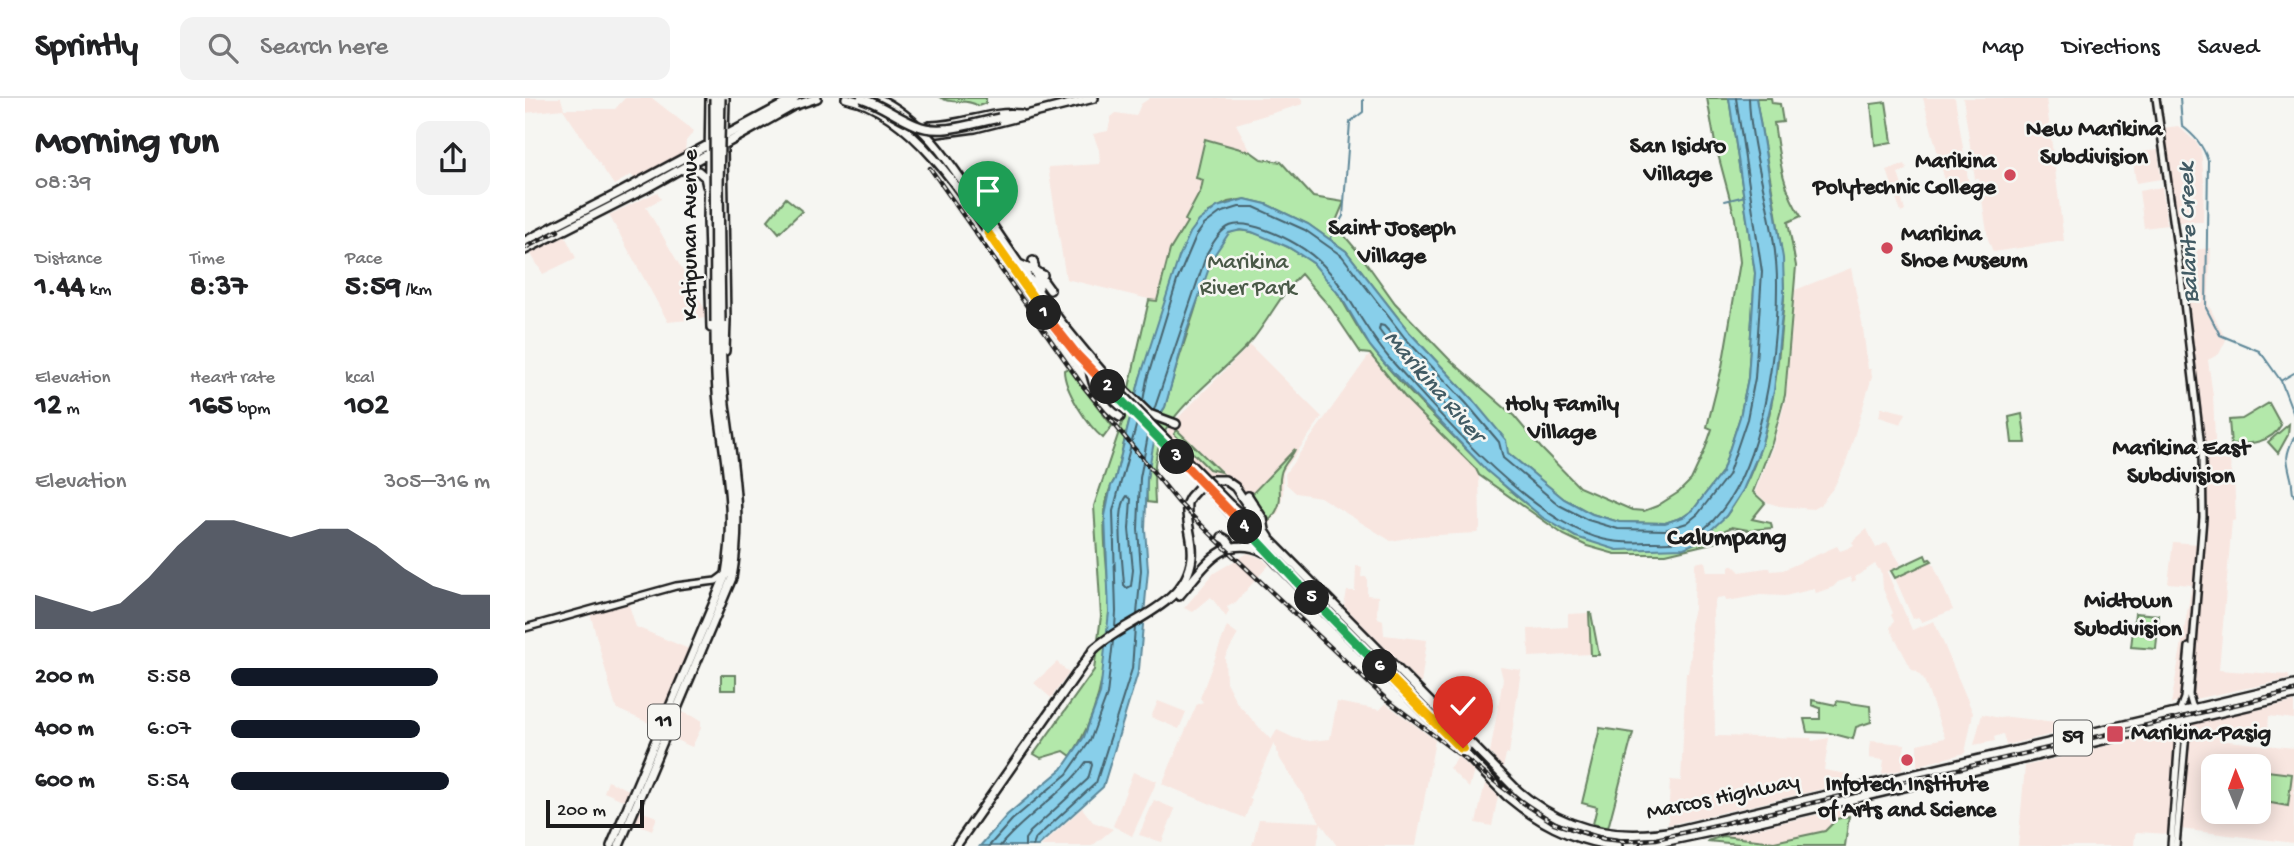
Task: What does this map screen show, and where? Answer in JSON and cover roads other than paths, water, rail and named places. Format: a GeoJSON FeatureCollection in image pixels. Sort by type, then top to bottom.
{"type":"FeatureCollection","features":[{"type":"Feature","properties":{"kind":"main road"},"geometry":{"type":"LineString","coordinates":[[525,241],[679,171],[710,149],[801,99],[817,98]]}},
{"type":"Feature","properties":{"kind":"main road","name":"Marcos Highway"},"geometry":{"type":"LineString","coordinates":[[846,98],[878,109],[903,127],[934,157],[1036,303],[1089,368],[1122,394]]}},
{"type":"Feature","properties":{"kind":"main road"},"geometry":{"type":"LineString","coordinates":[[861,98],[927,129],[1025,114]]}},
{"type":"Feature","properties":{"kind":"main road","name":"Marcos Highway"},"geometry":{"type":"LineString","coordinates":[[877,98],[898,111],[926,136],[941,154],[1082,351],[1227,506],[1269,555],[1507,796],[1537,819],[1576,838],[1618,846]]}},
{"type":"Feature","properties":{"kind":"main road"},"geometry":{"type":"LineString","coordinates":[[898,111],[937,130],[975,128],[1094,98]]}},
{"type":"Feature","properties":{"kind":"main road"},"geometry":{"type":"LineString","coordinates":[[2156,98],[2202,455],[2203,517],[2192,637],[2184,698],[2179,712]]}},
{"type":"Feature","properties":{"kind":"main road"},"geometry":{"type":"LineString","coordinates":[[711,100],[723,100]]}},
{"type":"Feature","properties":{"kind":"main road","name":"Katipunan Avenue"},"geometry":{"type":"LineString","coordinates":[[619,846],[732,578],[738,494],[710,322],[708,196],[711,100]]}},
{"type":"Feature","properties":{"kind":"main road","name":"Katipunan Avenue"},"geometry":{"type":"LineString","coordinates":[[611,846],[726,574],[731,531],[731,494],[719,370],[711,100]]}},
{"type":"Feature","properties":{"kind":"main road","name":"Katipunan Avenue"},"geometry":{"type":"LineString","coordinates":[[719,370],[726,320],[723,145],[727,139],[723,100]]}},
{"type":"Feature","properties":{"kind":"main road","name":"Katipunan Avenue"},"geometry":{"type":"LineString","coordinates":[[719,370],[719,185],[723,100]]}},
{"type":"Feature","properties":{"kind":"main road"},"geometry":{"type":"LineString","coordinates":[[937,130],[936,141],[941,154]]}},
{"type":"Feature","properties":{"kind":"main road"},"geometry":{"type":"LineString","coordinates":[[697,152],[706,142],[710,131]]}},
{"type":"Feature","properties":{"kind":"main road"},"geometry":{"type":"LineString","coordinates":[[723,157],[727,139]]}},
{"type":"Feature","properties":{"kind":"main road"},"geometry":{"type":"LineString","coordinates":[[525,250],[697,152],[723,145]]}},
{"type":"Feature","properties":{"kind":"main road"},"geometry":{"type":"LineString","coordinates":[[679,171],[693,169],[702,173],[708,196]]}},
{"type":"Feature","properties":{"kind":"main road"},"geometry":{"type":"LineString","coordinates":[[709,180],[723,180]]}},
{"type":"Feature","properties":{"kind":"main road"},"geometry":{"type":"LineString","coordinates":[[708,209],[717,213],[724,207]]}},
{"type":"Feature","properties":{"kind":"main road"},"geometry":{"type":"LineString","coordinates":[[708,220],[717,215],[724,217]]}},
{"type":"Feature","properties":{"kind":"main road"},"geometry":{"type":"LineString","coordinates":[[1018,264],[1035,270],[1050,290]]}},
{"type":"Feature","properties":{"kind":"main road"},"geometry":{"type":"LineString","coordinates":[[1035,270],[1044,301]]}},
{"type":"Feature","properties":{"kind":"main road"},"geometry":{"type":"LineString","coordinates":[[1089,368],[1096,391],[1120,417]]}},
{"type":"Feature","properties":{"kind":"main road"},"geometry":{"type":"LineString","coordinates":[[1122,394],[1149,414],[1176,424]]}},
{"type":"Feature","properties":{"kind":"main road"},"geometry":{"type":"LineString","coordinates":[[1210,480],[1224,480],[1235,487],[1271,541]]}},
{"type":"Feature","properties":{"kind":"main road"},"geometry":{"type":"LineString","coordinates":[[962,846],[965,837],[1094,649],[1121,628],[1163,605],[1186,579],[1192,558],[1187,510],[1189,499],[1201,486]]}},
{"type":"Feature","properties":{"kind":"main road"},"geometry":{"type":"LineString","coordinates":[[1248,496],[1263,519],[1265,531]]}},
{"type":"Feature","properties":{"kind":"main road","name":"Marcos Highway"},"geometry":{"type":"LineString","coordinates":[[1227,506],[1271,541],[1518,791],[1544,811],[1571,824],[1615,835],[1656,834],[2294,685]]}},
{"type":"Feature","properties":{"kind":"main road"},"geometry":{"type":"LineString","coordinates":[[1221,537],[1227,540],[1230,547]]}},
{"type":"Feature","properties":{"kind":"main road"},"geometry":{"type":"LineString","coordinates":[[955,846],[965,837],[1097,653],[1116,636],[1170,605],[1215,557],[1230,547],[1241,545],[1269,555]]}},
{"type":"Feature","properties":{"kind":"main road"},"geometry":{"type":"LineString","coordinates":[[1218,558],[1235,548],[1255,548]]}},
{"type":"Feature","properties":{"kind":"main road"},"geometry":{"type":"LineString","coordinates":[[525,628],[676,586],[716,580],[726,574]]}},
{"type":"Feature","properties":{"kind":"main road"},"geometry":{"type":"LineString","coordinates":[[704,582],[715,586],[717,597]]}},
{"type":"Feature","properties":{"kind":"main road"},"geometry":{"type":"LineString","coordinates":[[2192,637],[2189,700],[2193,709]]}},
{"type":"Feature","properties":{"kind":"main road","name":"Marcos Highway"},"geometry":{"type":"LineString","coordinates":[[1644,846],[1683,839],[1692,842],[1788,815],[2294,695]]}},
{"type":"Feature","properties":{"kind":"main road"},"geometry":{"type":"LineString","coordinates":[[2173,846],[2184,721]]}},
{"type":"Feature","properties":{"kind":"main road"},"geometry":{"type":"LineString","coordinates":[[1463,750],[1470,743]]}},
{"type":"Feature","properties":{"kind":"main road"},"geometry":{"type":"LineString","coordinates":[[1907,777],[1909,786]]}},
{"type":"Feature","properties":{"kind":"main road"},"geometry":{"type":"LineString","coordinates":[[1785,804],[1788,815]]}},
{"type":"Feature","properties":{"kind":"main road"},"geometry":{"type":"LineString","coordinates":[[1612,845],[1615,835]]}},
{"type":"Feature","properties":{"kind":"water","name":"Marikina River"},"geometry":{"type":"Polygon","coordinates":[[[1729,98],[1756,98],[1783,258],[1784,294],[1774,391],[1761,447],[1743,490],[1726,516],[1698,542],[1684,548],[1617,550],[1576,537],[1542,517],[1487,471],[1384,363],[1370,346],[1341,297],[1313,263],[1288,247],[1252,232],[1241,230],[1229,233],[1213,257],[1185,336],[1165,407],[1159,416],[1147,478],[1145,529],[1148,570],[1139,669],[1103,787],[1038,846],[980,846],[1007,815],[1062,769],[1084,737],[1100,694],[1109,612],[1105,516],[1111,486],[1140,378],[1179,257],[1199,221],[1217,207],[1245,199],[1266,204],[1308,224],[1346,251],[1410,333],[1506,440],[1508,453],[1564,499],[1592,514],[1619,522],[1665,523],[1683,517],[1693,510],[1722,472],[1740,417],[1748,378],[1755,273],[1729,98]]]}},
{"type":"Feature","properties":{"kind":"waterway","name":"Balante Creek"},"geometry":{"type":"LineString","coordinates":[[2180,98],[2182,126],[2198,141],[2208,161],[2206,308],[2220,335],[2259,351],[2264,357],[2281,381],[2294,415]]}},
{"type":"Feature","properties":{"kind":"waterway"},"geometry":{"type":"LineString","coordinates":[[1330,239],[1343,216],[1350,122],[1363,112],[1363,100]]}},
{"type":"Feature","properties":{"kind":"waterway"},"geometry":{"type":"LineString","coordinates":[[1725,201],[1745,196]]}},
{"type":"Feature","properties":{"kind":"waterway"},"geometry":{"type":"LineString","coordinates":[[2282,380],[2294,373]]}},
{"type":"Feature","properties":{"kind":"waterway"},"geometry":{"type":"LineString","coordinates":[[2294,437],[2287,457],[2294,496]]}},
{"type":"Feature","properties":{"kind":"railway"},"geometry":{"type":"LineString","coordinates":[[930,168],[1083,386],[1179,503],[1387,700],[1554,823],[1604,839],[1656,839],[2294,691]]}},
{"type":"Feature","properties":{"kind":"railway"},"geometry":{"type":"LineString","coordinates":[[525,248],[558,231]]}},
{"type":"Feature","properties":{"kind":"place","name":"Marikina Polytechnic College"},"geometry":{"type":"Point","coordinates":[2010,175]}},
{"type":"Feature","properties":{"kind":"place","name":"Marikina Shoe Museum"},"geometry":{"type":"Point","coordinates":[1887,248]}},
{"type":"Feature","properties":{"kind":"place","name":"Marikina-Pasig"},"geometry":{"type":"Point","coordinates":[2115,734]}},
{"type":"Feature","properties":{"kind":"place","name":"Infotech Institute of Arts and Science"},"geometry":{"type":"Point","coordinates":[1907,760]}},
{"type":"Feature","properties":{"kind":"district","name":"New Marikina Subdivision"},"geometry":{"type":"Point","coordinates":[2094,144]}},
{"type":"Feature","properties":{"kind":"district","name":"San Isidro Village"},"geometry":{"type":"Point","coordinates":[1678,161]}},
{"type":"Feature","properties":{"kind":"district","name":"Saint Joseph Village"},"geometry":{"type":"Point","coordinates":[1392,243]}},
{"type":"Feature","properties":{"kind":"district","name":"Holy Family Village"},"geometry":{"type":"Point","coordinates":[1562,419]}},
{"type":"Feature","properties":{"kind":"district","name":"Marikina East Subdivision"},"geometry":{"type":"Point","coordinates":[2181,463]}},
{"type":"Feature","properties":{"kind":"district","name":"Calumpang"},"geometry":{"type":"Point","coordinates":[1727,539]}},
{"type":"Feature","properties":{"kind":"district","name":"Midtown Subdivision"},"geometry":{"type":"Point","coordinates":[2128,616]}},
{"type":"Feature","properties":{"kind":"park label","name":"Marikina River Park"},"geometry":{"type":"Point","coordinates":[1248,276]}}]}
